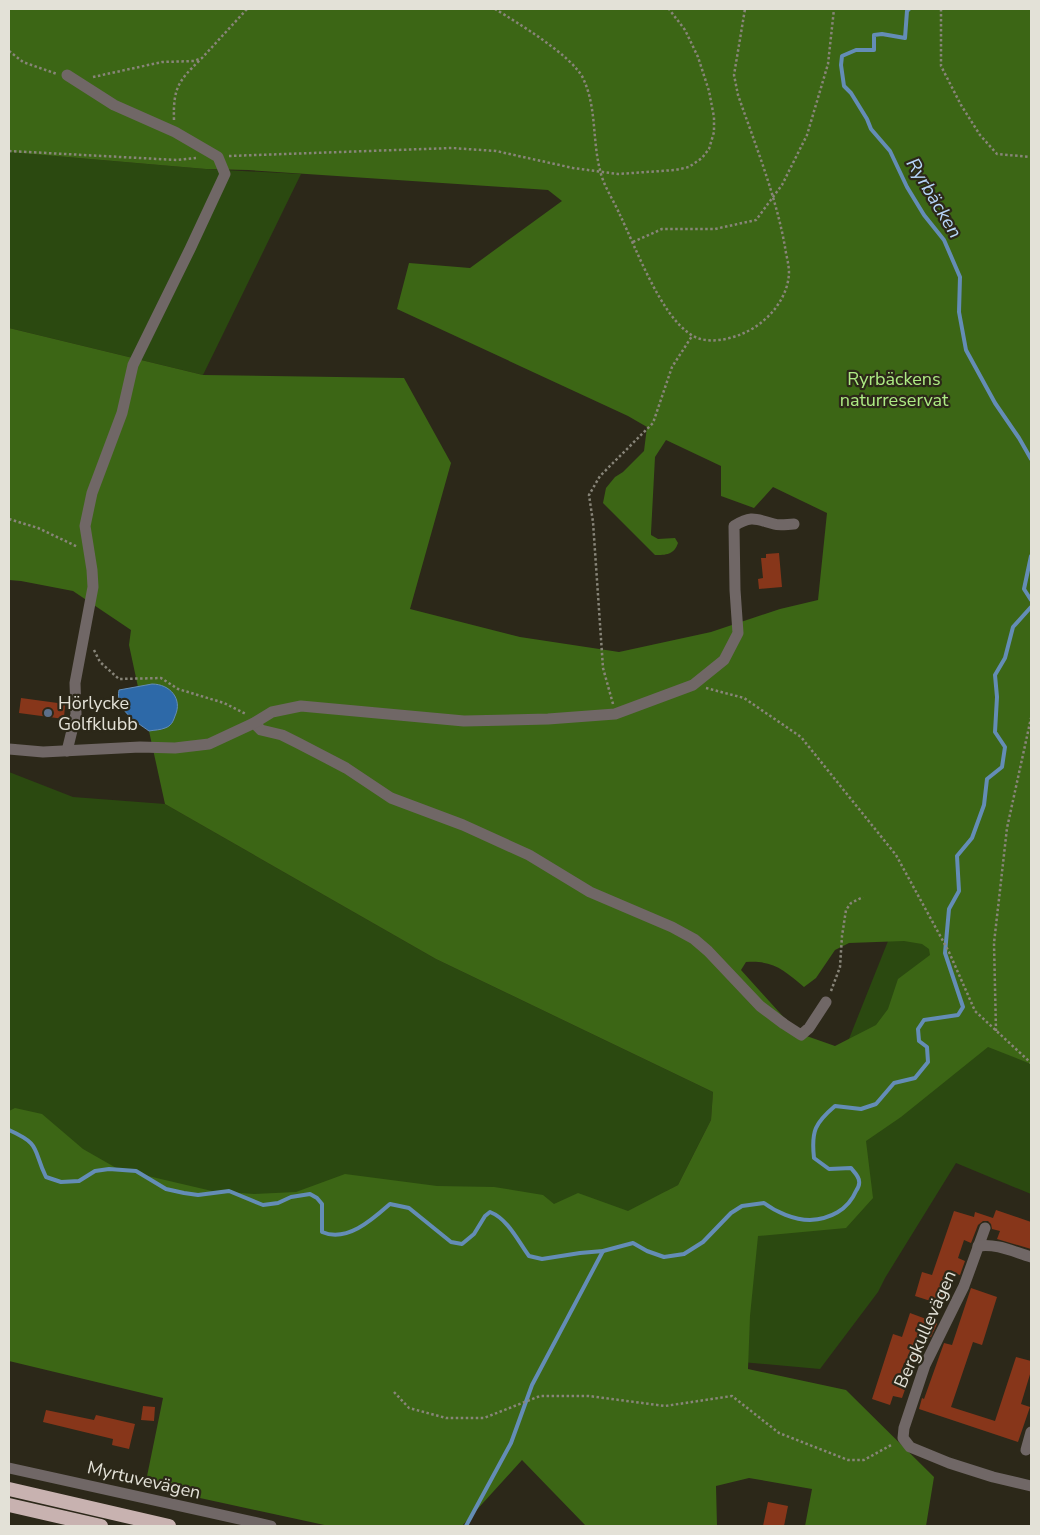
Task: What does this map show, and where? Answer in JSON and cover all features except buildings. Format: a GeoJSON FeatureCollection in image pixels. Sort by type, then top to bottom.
{"type":"FeatureCollection","features":[{"type":"Feature","properties":{"kind":"highway"},"geometry":{"type":"LineString","coordinates":[[9,1489],[169,1526]]}},
{"type":"Feature","properties":{"kind":"highway"},"geometry":{"type":"LineString","coordinates":[[9,1505],[101,1526]]}},
{"type":"Feature","properties":{"kind":"street"},"geometry":{"type":"LineString","coordinates":[[67,75],[114,105],[175,132],[218,157],[225,174],[133,366],[122,413],[92,493],[86,526],[93,587],[75,683],[76,714],[67,751]]}},
{"type":"Feature","properties":{"kind":"street"},"geometry":{"type":"LineString","coordinates":[[9,750],[43,752],[140,747],[175,748],[209,744],[256,722],[272,712],[301,706],[464,721],[548,719],[615,714],[692,685],[724,660],[738,633],[734,526],[744,520],[758,518],[776,525],[794,524]]}},
{"type":"Feature","properties":{"kind":"street"},"geometry":{"type":"LineString","coordinates":[[256,722],[260,730],[282,735],[346,768],[391,798],[463,825],[521,851],[590,892],[687,935],[708,951],[760,1006],[801,1035],[809,1028],[826,1002]]}},
{"type":"Feature","properties":{"kind":"street","name":"Bergkullevägen"},"geometry":{"type":"LineString","coordinates":[[903,1438],[904,1428],[925,1365],[964,1286],[985,1228]]}},
{"type":"Feature","properties":{"kind":"street"},"geometry":{"type":"LineString","coordinates":[[978,1246],[987,1244],[998,1246],[1031,1257]]}},
{"type":"Feature","properties":{"kind":"street"},"geometry":{"type":"LineString","coordinates":[[1026,1450],[1031,1432]]}},
{"type":"Feature","properties":{"kind":"street"},"geometry":{"type":"LineString","coordinates":[[903,1438],[910,1447],[949,1463],[993,1477],[1031,1486]]}},
{"type":"Feature","properties":{"kind":"street","name":"Myrtuvevägen"},"geometry":{"type":"LineString","coordinates":[[9,1468],[271,1526]]}},
{"type":"Feature","properties":{"kind":"path"},"geometry":{"type":"LineString","coordinates":[[175,132],[174,110],[176,91],[184,75],[247,9]]}},
{"type":"Feature","properties":{"kind":"path"},"geometry":{"type":"LineString","coordinates":[[495,9],[522,26],[568,60],[582,77],[593,109],[595,143],[600,172],[665,307],[679,326],[692,336],[712,341],[731,338],[755,328],[775,309],[786,287],[789,272],[782,228],[738,95],[734,75],[745,9]]}},
{"type":"Feature","properties":{"kind":"path"},"geometry":{"type":"LineString","coordinates":[[9,151],[177,160],[268,154],[452,148],[496,151],[573,168],[618,174],[674,170],[689,167],[702,158],[709,148],[714,132],[714,117],[709,91],[698,57],[685,30],[669,9]]}},
{"type":"Feature","properties":{"kind":"path"},"geometry":{"type":"LineString","coordinates":[[633,242],[662,229],[715,229],[756,220],[782,184],[807,135],[828,64],[834,9]]}},
{"type":"Feature","properties":{"kind":"path"},"geometry":{"type":"LineString","coordinates":[[941,9],[940,66],[961,105],[980,135],[997,154],[1031,157]]}},
{"type":"Feature","properties":{"kind":"path"},"geometry":{"type":"LineString","coordinates":[[9,51],[23,62],[56,74],[94,77],[162,62],[194,61],[202,58]]}},
{"type":"Feature","properties":{"kind":"path"},"geometry":{"type":"LineString","coordinates":[[615,714],[603,668],[593,522],[589,495],[600,476],[653,423],[672,367],[692,336]]}},
{"type":"Feature","properties":{"kind":"path"},"geometry":{"type":"LineString","coordinates":[[9,520],[38,528],[90,554]]}},
{"type":"Feature","properties":{"kind":"path"},"geometry":{"type":"LineString","coordinates":[[84,632],[100,662],[119,679],[161,678],[178,689],[224,703],[256,722]]}},
{"type":"Feature","properties":{"kind":"path"},"geometry":{"type":"LineString","coordinates":[[692,685],[744,698],[801,737],[896,855],[949,952],[975,1011],[1031,1063]]}},
{"type":"Feature","properties":{"kind":"path"},"geometry":{"type":"LineString","coordinates":[[996,1031],[994,943],[1007,828],[1031,718]]}},
{"type":"Feature","properties":{"kind":"path"},"geometry":{"type":"LineString","coordinates":[[826,1002],[840,967],[846,910],[851,903],[863,897]]}},
{"type":"Feature","properties":{"kind":"path"},"geometry":{"type":"LineString","coordinates":[[394,1392],[409,1408],[446,1418],[484,1418],[540,1396],[590,1396],[665,1406],[732,1396],[779,1433],[848,1460],[864,1460],[903,1438]]}},
{"type":"Feature","properties":{"kind":"green space"},"geometry":{"type":"Polygon","coordinates":[[[9,9],[1031,9],[1031,1064],[988,1047],[901,1117],[866,1141],[873,1198],[846,1228],[758,1236],[750,1316],[748,1369],[846,1390],[934,1477],[926,1526],[805,1526],[812,1489],[749,1478],[716,1486],[717,1526],[586,1526],[522,1460],[462,1526],[329,1526],[145,1486],[163,1398],[9,1361],[9,1111],[15,1108],[42,1114],[83,1149],[118,1169],[212,1191],[254,1194],[296,1192],[345,1174],[437,1186],[494,1187],[543,1195],[554,1204],[578,1193],[628,1211],[678,1185],[711,1120],[713,1092],[436,959],[165,804],[149,731],[164,729],[152,684],[138,687],[129,645],[131,630],[73,591],[9,580],[9,328],[203,375],[404,378],[451,463],[410,609],[520,637],[619,652],[711,632],[780,609],[818,600],[827,513],[773,487],[754,508],[721,496],[721,466],[666,440],[655,457],[651,535],[658,539],[675,538],[678,543],[672,552],[655,555],[603,503],[606,488],[615,477],[623,472],[644,451],[647,427],[628,416],[397,309],[409,263],[470,268],[562,201],[548,190],[248,170],[206,169],[9,152],[9,9]],[[904,941],[849,943],[835,950],[816,978],[804,987],[778,967],[764,963],[746,962],[741,970],[798,1033],[835,1046],[876,1025],[888,1009],[898,979],[930,955],[929,949],[922,944],[904,941]]]}},
{"type":"Feature","properties":{"kind":"green space","name":"Ryrbäckens naturreservat"},"geometry":{"type":"Polygon","coordinates":[[[1031,9],[1031,1194],[956,1163],[878,1292],[820,1369],[280,1321],[9,1285],[9,772],[73,797],[165,804],[436,959],[713,1092],[711,1120],[678,1185],[665,1192],[689,1184],[839,1064],[902,906],[821,602],[1031,9]]]}},
{"type":"Feature","properties":{"kind":"green space"},"geometry":{"type":"Polygon","coordinates":[[[9,152],[206,169],[301,174],[203,375],[9,328],[9,152]]]}},
{"type":"Feature","properties":{"kind":"water"},"geometry":{"type":"Polygon","coordinates":[[[152,684],[164,687],[173,694],[176,698],[177,710],[172,724],[162,729],[149,731],[132,719],[123,709],[120,703],[119,690],[152,684]]]}},
{"type":"Feature","properties":{"kind":"waterway","name":"Ryrbäcken"},"geometry":{"type":"LineString","coordinates":[[909,9],[907,11],[905,38],[882,34],[874,35],[874,50],[856,50],[842,56],[841,65],[844,86],[851,93],[871,129],[890,151],[907,187],[924,215],[944,240],[960,277],[959,312],[966,350],[995,403],[1031,459]]}},
{"type":"Feature","properties":{"kind":"waterway","name":"Ryrbäcken"},"geometry":{"type":"LineString","coordinates":[[1031,556],[1024,589],[1031,600]]}},
{"type":"Feature","properties":{"kind":"waterway","name":"Ryrbäcken"},"geometry":{"type":"LineString","coordinates":[[9,1130],[32,1144],[46,1177],[61,1182],[79,1181],[95,1171],[109,1169],[136,1171],[166,1189],[198,1195],[229,1191],[263,1205],[310,1194],[322,1204],[322,1232],[331,1235],[350,1232],[359,1228],[390,1204],[409,1208],[451,1242],[462,1244],[474,1234],[485,1216],[490,1212],[507,1225],[529,1256],[542,1259],[603,1251],[633,1243],[647,1251],[664,1257],[684,1254],[703,1242],[731,1213],[742,1206],[764,1203],[786,1215],[804,1220],[824,1218],[838,1212],[853,1198],[859,1186],[859,1179],[851,1168],[829,1169],[814,1158],[813,1141],[819,1123],[835,1106],[861,1109],[876,1104],[894,1083],[915,1078],[928,1062],[927,1047],[919,1041],[918,1029],[924,1020],[958,1015],[963,1007],[945,953],[949,909],[959,891],[957,856],[972,838],[984,805],[987,779],[1002,767],[1005,747],[995,732],[997,697],[995,675],[1005,658],[1013,627],[1031,607]]}},
{"type":"Feature","properties":{"kind":"waterway"},"geometry":{"type":"LineString","coordinates":[[466,1526],[511,1443],[532,1385],[603,1251]]}},
{"type":"Feature","properties":{"kind":"place","name":"Hörlycke Golfklubb"},"geometry":{"type":"Point","coordinates":[48,713]}}]}
